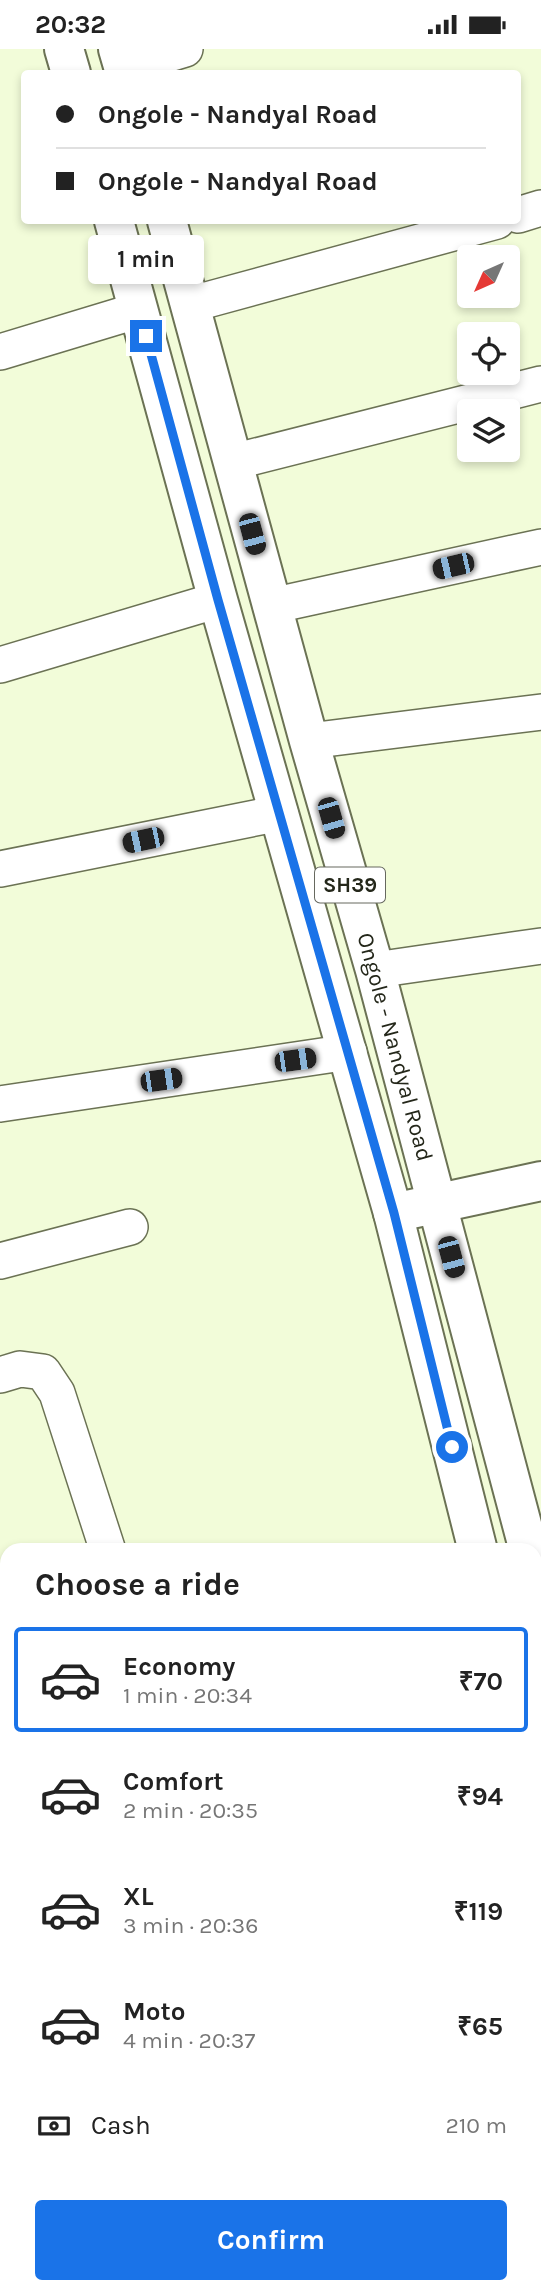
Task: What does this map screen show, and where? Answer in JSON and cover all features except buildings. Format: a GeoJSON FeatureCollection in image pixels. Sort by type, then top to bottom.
{"type":"FeatureCollection","features":[{"type":"Feature","properties":{"kind":"main road"},"geometry":{"type":"LineString","coordinates":[[64,49],[70,70]]}},
{"type":"Feature","properties":{"kind":"main road","name":"Ongole - Nandyal Road"},"geometry":{"type":"LineString","coordinates":[[115,224],[218,600],[394,1213],[476,1543]]}},
{"type":"Feature","properties":{"kind":"main road"},"geometry":{"type":"LineString","coordinates":[[126,264],[172,235]]}},
{"type":"Feature","properties":{"kind":"main road","name":"Ongole - Nandyal Road"},"geometry":{"type":"LineString","coordinates":[[172,235],[271,606],[375,970],[527,1543]]}},
{"type":"Feature","properties":{"kind":"main road"},"geometry":{"type":"LineString","coordinates":[[394,1213],[541,1181]]}},
{"type":"Feature","properties":{"kind":"street"},"geometry":{"type":"LineString","coordinates":[[122,63],[185,49]]}},
{"type":"Feature","properties":{"kind":"street"},"geometry":{"type":"LineString","coordinates":[[521,214],[541,208]]}},
{"type":"Feature","properties":{"kind":"street"},"geometry":{"type":"LineString","coordinates":[[191,304],[486,224]]}},
{"type":"Feature","properties":{"kind":"street"},"geometry":{"type":"LineString","coordinates":[[0,352],[139,310]]}},
{"type":"Feature","properties":{"kind":"street"},"geometry":{"type":"LineString","coordinates":[[233,462],[541,384]]}},
{"type":"Feature","properties":{"kind":"street"},"geometry":{"type":"LineString","coordinates":[[271,606],[541,547]]}},
{"type":"Feature","properties":{"kind":"street"},"geometry":{"type":"LineString","coordinates":[[0,665],[218,600]]}},
{"type":"Feature","properties":{"kind":"street"},"geometry":{"type":"LineString","coordinates":[[309,741],[541,712]]}},
{"type":"Feature","properties":{"kind":"street"},"geometry":{"type":"LineString","coordinates":[[0,869],[280,813]]}},
{"type":"Feature","properties":{"kind":"street"},"geometry":{"type":"LineString","coordinates":[[375,970],[541,946]]}},
{"type":"Feature","properties":{"kind":"street"},"geometry":{"type":"LineString","coordinates":[[0,1104],[349,1052]]}},
{"type":"Feature","properties":{"kind":"street"},"geometry":{"type":"LineString","coordinates":[[0,1261],[130,1227]]}},
{"type":"Feature","properties":{"kind":"street"},"geometry":{"type":"LineString","coordinates":[[0,1375],[20,1369],[43,1372],[57,1393],[105,1543]]}},
{"type":"Feature","properties":{"kind":"route"},"geometry":{"type":"LineString","coordinates":[[146,336],[218,600],[394,1213],[452,1447]]}}]}
